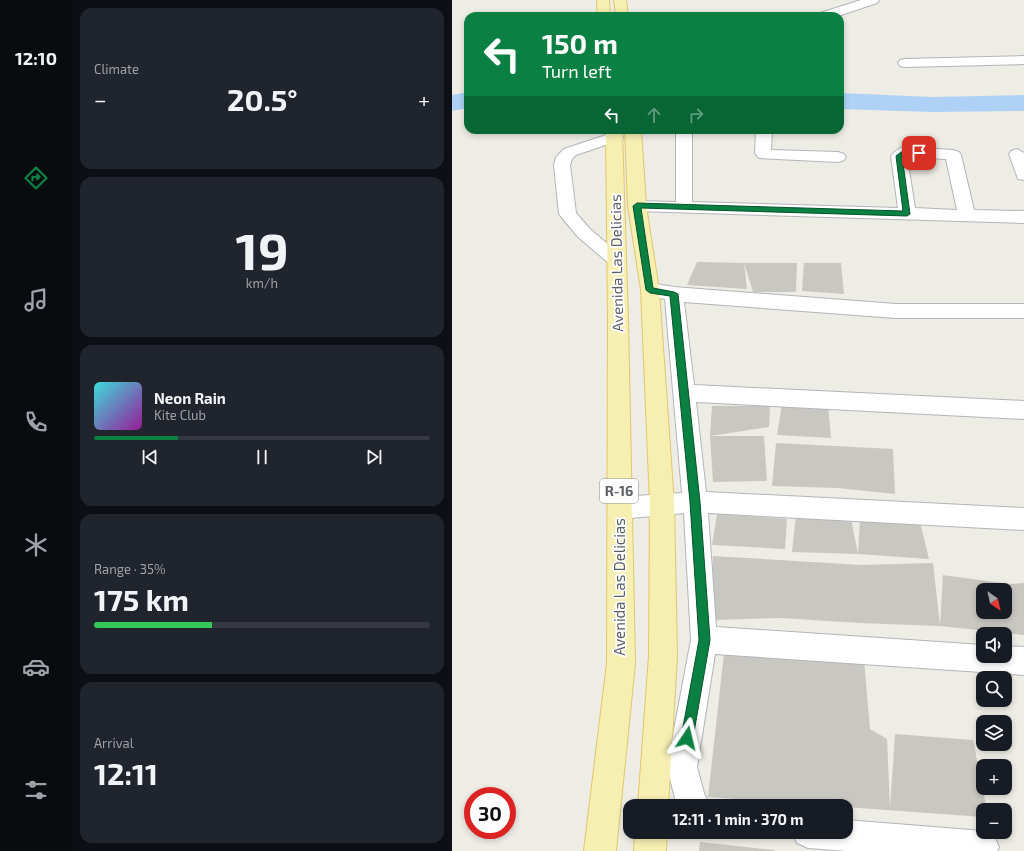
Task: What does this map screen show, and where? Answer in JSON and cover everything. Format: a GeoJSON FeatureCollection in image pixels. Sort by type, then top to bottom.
{"type":"FeatureCollection","features":[{"type":"Feature","properties":{"kind":"main road"},"geometry":{"type":"LineString","coordinates":[[603,0],[604,12]]}},
{"type":"Feature","properties":{"kind":"main road"},"geometry":{"type":"LineString","coordinates":[[620,0],[622,12]]}},
{"type":"Feature","properties":{"kind":"main road","name":"Avenida Las Delicias"},"geometry":{"type":"LineString","coordinates":[[620,134],[637,206],[650,290],[662,504],[663,656],[653,799]]}},
{"type":"Feature","properties":{"kind":"main road","name":"Avenida Las Delicias"},"geometry":{"type":"LineString","coordinates":[[600,851],[620,663],[617,261],[620,134]]}},
{"type":"Feature","properties":{"kind":"main road"},"geometry":{"type":"LineString","coordinates":[[650,851],[651,839]]}},
{"type":"Feature","properties":{"kind":"street"},"geometry":{"type":"LineString","coordinates":[[837,12],[873,0]]}},
{"type":"Feature","properties":{"kind":"street"},"geometry":{"type":"LineString","coordinates":[[905,63],[1024,60]]}},
{"type":"Feature","properties":{"kind":"street"},"geometry":{"type":"LineString","coordinates":[[615,134],[570,152],[564,158],[562,165],[568,214],[584,233],[617,261]]}},
{"type":"Feature","properties":{"kind":"street"},"geometry":{"type":"LineString","coordinates":[[684,134],[684,206]]}},
{"type":"Feature","properties":{"kind":"street"},"geometry":{"type":"LineString","coordinates":[[764,134],[763,152],[765,155],[838,157]]}},
{"type":"Feature","properties":{"kind":"street"},"geometry":{"type":"LineString","coordinates":[[907,214],[899,156],[904,152],[953,155],[967,215]]}},
{"type":"Feature","properties":{"kind":"street"},"geometry":{"type":"LineString","coordinates":[[1017,154],[1024,175]]}},
{"type":"Feature","properties":{"kind":"street"},"geometry":{"type":"LineString","coordinates":[[637,206],[684,206],[907,214],[1024,216]]}},
{"type":"Feature","properties":{"kind":"street"},"geometry":{"type":"LineString","coordinates":[[650,290],[674,294],[896,310],[1024,311]]}},
{"type":"Feature","properties":{"kind":"street"},"geometry":{"type":"LineString","coordinates":[[674,294],[695,502],[704,640],[682,767],[690,799]]}},
{"type":"Feature","properties":{"kind":"street"},"geometry":{"type":"LineString","coordinates":[[684,393],[1024,410]]}},
{"type":"Feature","properties":{"kind":"street"},"geometry":{"type":"LineString","coordinates":[[620,508],[695,502],[1024,518]]}},
{"type":"Feature","properties":{"kind":"street"},"geometry":{"type":"LineString","coordinates":[[704,640],[1024,661]]}},
{"type":"Feature","properties":{"kind":"street"},"geometry":{"type":"LineString","coordinates":[[853,836],[983,847]]}},
{"type":"Feature","properties":{"kind":"building"},"geometry":{"type":"Polygon","coordinates":[[[697,262],[744,263],[747,289],[687,285],[697,262]]]}},
{"type":"Feature","properties":{"kind":"building"},"geometry":{"type":"Polygon","coordinates":[[[744,263],[797,263],[796,292],[753,292],[744,263]]]}},
{"type":"Feature","properties":{"kind":"building"},"geometry":{"type":"Polygon","coordinates":[[[804,263],[841,263],[844,294],[802,291],[804,263]]]}},
{"type":"Feature","properties":{"kind":"building"},"geometry":{"type":"Polygon","coordinates":[[[782,404],[828,405],[831,438],[777,435],[782,404]]]}},
{"type":"Feature","properties":{"kind":"building"},"geometry":{"type":"Polygon","coordinates":[[[712,406],[770,406],[769,427],[710,436],[712,406]]]}},
{"type":"Feature","properties":{"kind":"building"},"geometry":{"type":"Polygon","coordinates":[[[710,436],[764,436],[767,481],[713,482],[710,436]]]}},
{"type":"Feature","properties":{"kind":"building"},"geometry":{"type":"Polygon","coordinates":[[[776,443],[893,449],[895,494],[838,488],[772,486],[776,443]]]}},
{"type":"Feature","properties":{"kind":"building"},"geometry":{"type":"Polygon","coordinates":[[[717,514],[787,519],[785,549],[712,545],[717,514]]]}},
{"type":"Feature","properties":{"kind":"building"},"geometry":{"type":"Polygon","coordinates":[[[796,515],[851,519],[858,554],[792,552],[796,515]]]}},
{"type":"Feature","properties":{"kind":"building"},"geometry":{"type":"Polygon","coordinates":[[[860,518],[920,522],[929,559],[858,554],[860,518]]]}},
{"type":"Feature","properties":{"kind":"building"},"geometry":{"type":"Polygon","coordinates":[[[713,556],[861,565],[933,563],[940,626],[780,618],[711,620],[713,556]]]}},
{"type":"Feature","properties":{"kind":"building"},"geometry":{"type":"Polygon","coordinates":[[[943,575],[1002,583],[976,583],[976,619],[1012,619],[1012,584],[1024,583],[1024,635],[1012,634],[1012,627],[976,627],[976,630],[940,626],[943,575]]]}},
{"type":"Feature","properties":{"kind":"building"},"geometry":{"type":"Polygon","coordinates":[[[724,653],[864,660],[870,729],[887,739],[890,808],[895,734],[973,740],[977,759],[976,795],[984,795],[986,803],[976,803],[976,816],[853,808],[853,799],[736,799],[708,797],[724,653]]]}},
{"type":"Feature","properties":{"kind":"building"},"geometry":{"type":"Polygon","coordinates":[[[700,842],[774,850],[774,851],[699,851],[700,842]]]}},
{"type":"Feature","properties":{"kind":"waterway"},"geometry":{"type":"LineString","coordinates":[[452,103],[464,101]]}},
{"type":"Feature","properties":{"kind":"waterway"},"geometry":{"type":"LineString","coordinates":[[844,101],[932,104],[1024,103]]}},
{"type":"Feature","properties":{"kind":"route"},"geometry":{"type":"LineString","coordinates":[[687,738],[704,640],[695,502],[674,294],[650,290],[637,206],[722,207],[907,214],[899,156],[904,152],[919,153]]}}]}
